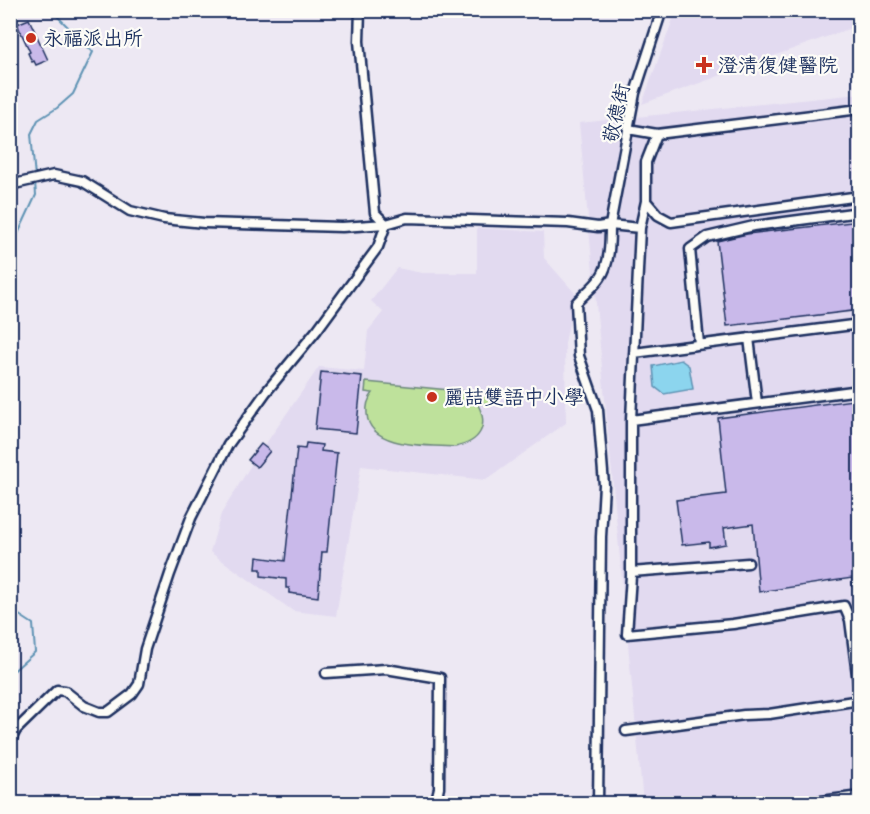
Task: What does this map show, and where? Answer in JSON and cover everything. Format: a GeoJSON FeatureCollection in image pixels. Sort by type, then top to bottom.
{"type":"FeatureCollection","features":[{"type":"Feature","properties":{"kind":"street"},"geometry":{"type":"LineString","coordinates":[[360,10],[360,41],[375,213],[386,224]]}},
{"type":"Feature","properties":{"kind":"street","name":"敬德街"},"geometry":{"type":"LineString","coordinates":[[598,804],[601,537],[604,485],[598,410],[579,356],[576,303],[601,277],[610,240],[610,225],[635,93],[662,10]]}},
{"type":"Feature","properties":{"kind":"street"},"geometry":{"type":"LineString","coordinates":[[628,129],[657,134],[860,110]]}},
{"type":"Feature","properties":{"kind":"street"},"geometry":{"type":"LineString","coordinates":[[626,731],[744,715],[769,714],[860,699],[850,620],[844,606],[733,624],[627,634],[631,572],[631,420],[640,228],[645,201],[646,162],[657,134]]}},
{"type":"Feature","properties":{"kind":"street"},"geometry":{"type":"LineString","coordinates":[[10,185],[54,175],[82,181],[130,211],[164,219],[204,223],[342,227],[386,224],[407,218],[568,223],[598,227],[610,225],[640,228]]}},
{"type":"Feature","properties":{"kind":"street"},"geometry":{"type":"LineString","coordinates":[[645,201],[658,214],[671,222],[860,196]]}},
{"type":"Feature","properties":{"kind":"street"},"geometry":{"type":"LineString","coordinates":[[699,344],[690,249],[707,237],[753,226],[860,212]]}},
{"type":"Feature","properties":{"kind":"street"},"geometry":{"type":"LineString","coordinates":[[10,742],[16,730],[57,690],[65,691],[84,706],[99,712],[108,712],[139,684],[145,649],[170,574],[192,518],[228,445],[378,247],[386,224]]}},
{"type":"Feature","properties":{"kind":"street"},"geometry":{"type":"LineString","coordinates":[[634,353],[860,324]]}},
{"type":"Feature","properties":{"kind":"street"},"geometry":{"type":"LineString","coordinates":[[749,338],[757,403]]}},
{"type":"Feature","properties":{"kind":"street"},"geometry":{"type":"LineString","coordinates":[[631,420],[860,390]]}},
{"type":"Feature","properties":{"kind":"street"},"geometry":{"type":"LineString","coordinates":[[631,572],[748,563]]}},
{"type":"Feature","properties":{"kind":"street"},"geometry":{"type":"LineString","coordinates":[[326,673],[386,669],[440,678],[439,788],[435,804]]}},
{"type":"Feature","properties":{"kind":"street"},"geometry":{"type":"LineString","coordinates":[[798,804],[860,796]]}},
{"type":"Feature","properties":{"kind":"shaded area","name":"澄清復健醫院"},"geometry":{"type":"Polygon","coordinates":[[[676,11],[859,11],[859,25],[642,104],[676,11]]]}},
{"type":"Feature","properties":{"kind":"shaded area"},"geometry":{"type":"Polygon","coordinates":[[[859,94],[859,803],[643,803],[579,123],[859,94]]]}},
{"type":"Feature","properties":{"kind":"shaded area","name":"麗喆雙語中小學"},"geometry":{"type":"Polygon","coordinates":[[[477,228],[543,232],[544,258],[575,293],[565,343],[566,423],[486,480],[361,466],[336,616],[293,611],[210,552],[221,514],[251,465],[319,367],[364,371],[368,331],[383,312],[371,301],[397,268],[422,273],[477,273],[477,228]]]}},
{"type":"Feature","properties":{"kind":"green space"},"geometry":{"type":"Polygon","coordinates":[[[366,382],[491,394],[491,404],[477,403],[483,419],[482,426],[476,437],[464,445],[455,447],[402,443],[378,434],[370,425],[367,408],[373,393],[365,392],[366,382]]]}},
{"type":"Feature","properties":{"kind":"water"},"geometry":{"type":"Polygon","coordinates":[[[681,360],[689,366],[693,389],[664,394],[655,387],[653,366],[681,360]]]}},
{"type":"Feature","properties":{"kind":"building","name":"永福派出所"},"geometry":{"type":"Polygon","coordinates":[[[29,19],[48,60],[36,65],[34,61],[32,62],[28,53],[30,52],[17,24],[29,19]]]}},
{"type":"Feature","properties":{"kind":"building"},"geometry":{"type":"Polygon","coordinates":[[[860,221],[860,310],[727,326],[717,241],[747,234],[860,221]]]}},
{"type":"Feature","properties":{"kind":"building"},"geometry":{"type":"Polygon","coordinates":[[[321,372],[362,376],[356,433],[315,429],[321,372]]]}},
{"type":"Feature","properties":{"kind":"building"},"geometry":{"type":"Polygon","coordinates":[[[860,399],[860,612],[855,612],[852,578],[759,592],[753,524],[724,528],[726,544],[709,547],[709,542],[682,545],[676,500],[726,494],[718,418],[860,399]]]}},
{"type":"Feature","properties":{"kind":"building"},"geometry":{"type":"Polygon","coordinates":[[[306,443],[322,445],[321,451],[337,453],[327,552],[322,552],[318,597],[289,593],[289,588],[286,588],[286,579],[261,576],[261,569],[256,569],[257,557],[285,561],[297,448],[305,449],[306,443]]]}},
{"type":"Feature","properties":{"kind":"building"},"geometry":{"type":"Polygon","coordinates":[[[261,444],[270,451],[257,467],[248,460],[261,444]]]}},
{"type":"Feature","properties":{"kind":"waterway"},"geometry":{"type":"LineString","coordinates":[[35,177],[31,134],[38,120],[73,94],[93,52],[51,10]]}},
{"type":"Feature","properties":{"kind":"waterway"},"geometry":{"type":"LineString","coordinates":[[10,251],[36,195],[35,182]]}},
{"type":"Feature","properties":{"kind":"waterway"},"geometry":{"type":"LineString","coordinates":[[10,531],[10,556]]}},
{"type":"Feature","properties":{"kind":"waterway"},"geometry":{"type":"LineString","coordinates":[[10,609],[33,624],[35,652],[10,674]]}},
{"type":"Feature","properties":{"kind":"place","name":"永福派出所"},"geometry":{"type":"Point","coordinates":[31,38]}},
{"type":"Feature","properties":{"kind":"place","name":"澄清復健醫院"},"geometry":{"type":"Point","coordinates":[704,65]}},
{"type":"Feature","properties":{"kind":"place","name":"麗喆雙語中小學"},"geometry":{"type":"Point","coordinates":[432,397]}}]}
